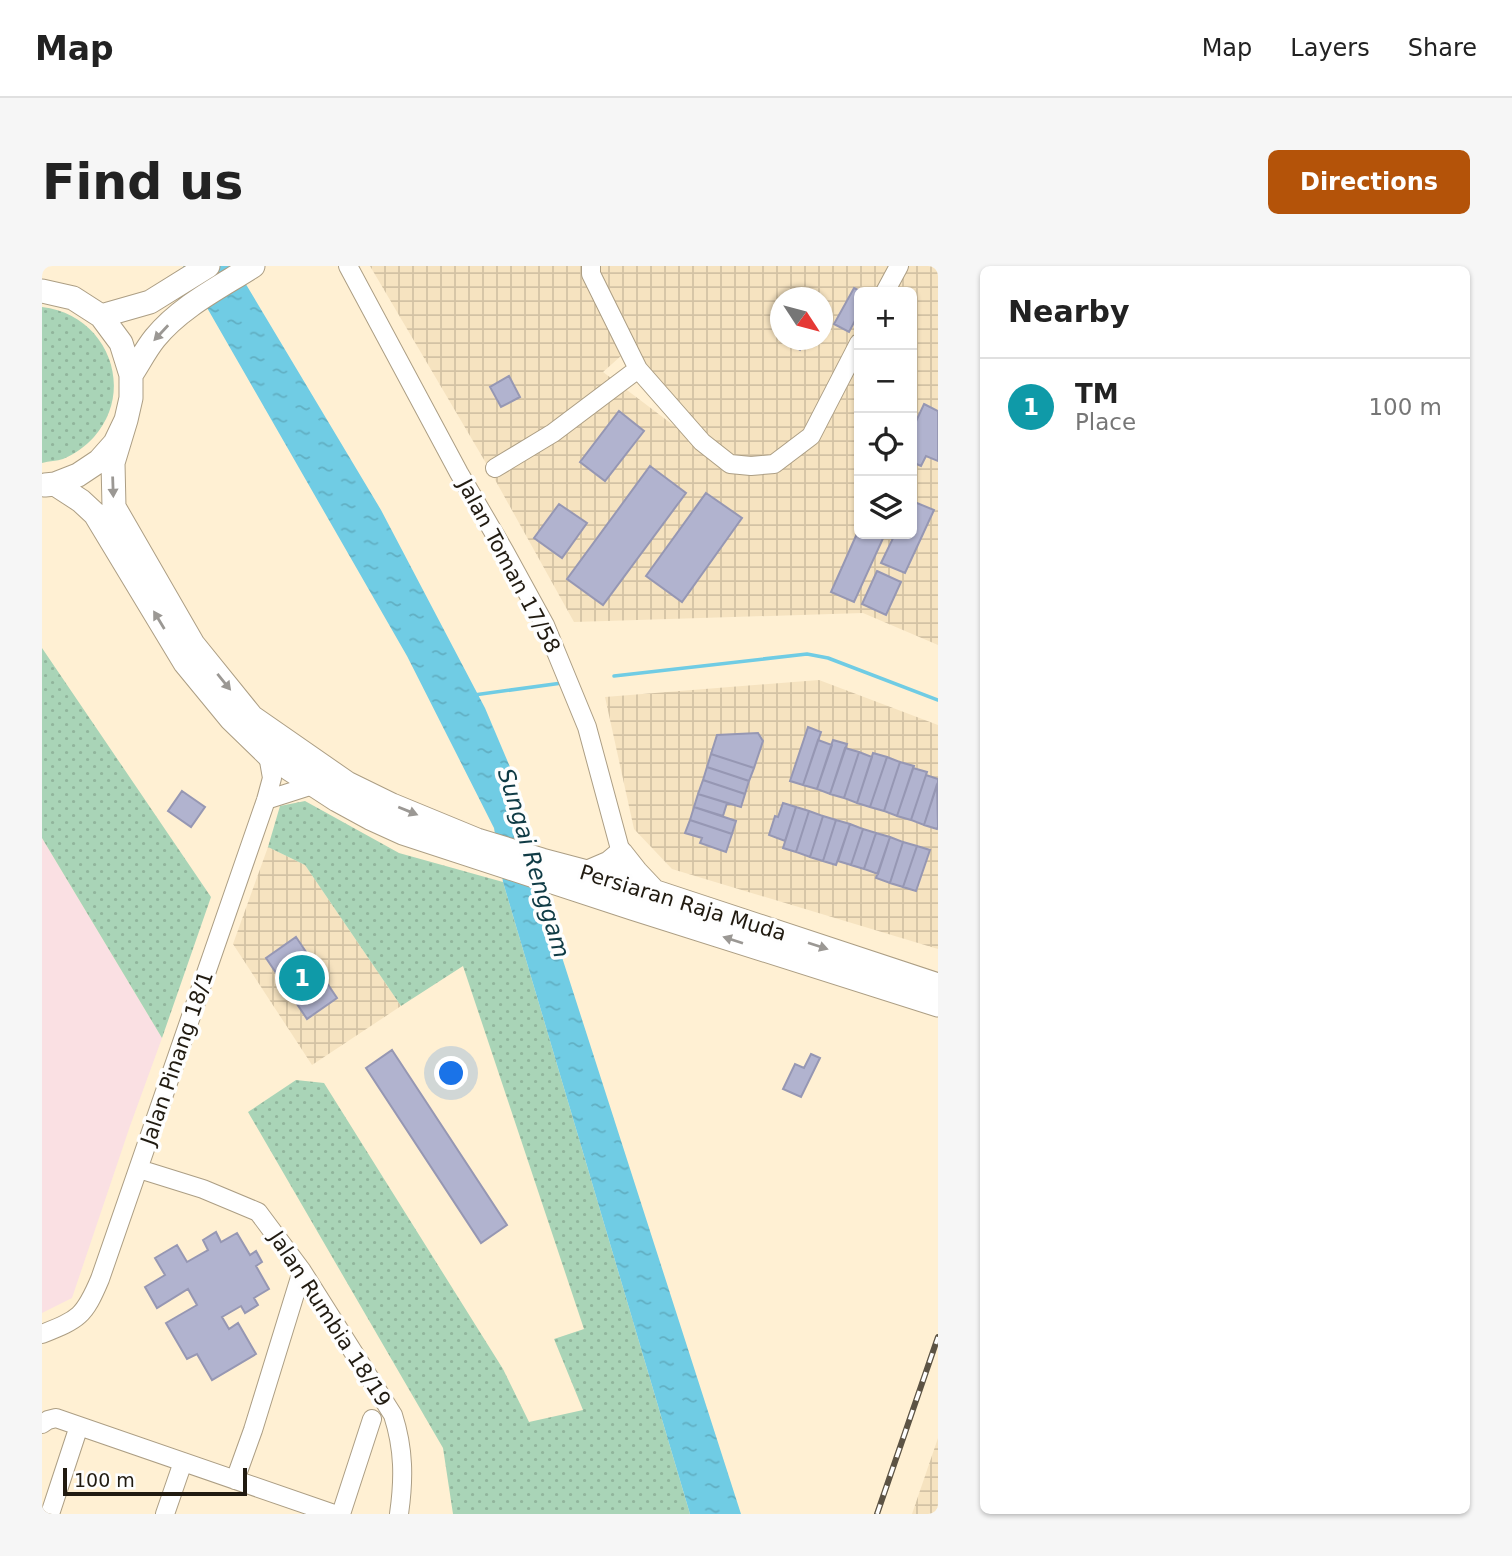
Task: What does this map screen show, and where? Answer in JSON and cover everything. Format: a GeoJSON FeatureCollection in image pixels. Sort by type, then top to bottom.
{"type":"FeatureCollection","features":[{"type":"Feature","properties":{"kind":"main road"},"geometry":{"type":"LineString","coordinates":[[101,316],[150,302],[208,266]]}},
{"type":"Feature","properties":{"kind":"main road"},"geometry":{"type":"LineString","coordinates":[[131,375],[155,338],[177,317],[253,266]]}},
{"type":"Feature","properties":{"kind":"main road"},"geometry":{"type":"LineString","coordinates":[[42,291],[73,299],[101,316],[121,343],[131,375],[131,398],[126,420],[115,443],[99,461],[78,475],[48,485]]}},
{"type":"Feature","properties":{"kind":"main road","name":"Persiaran Raja Muda"},"geometry":{"type":"LineString","coordinates":[[126,420],[113,463],[114,506],[193,645],[252,717],[347,783],[478,849]]}},
{"type":"Feature","properties":{"kind":"main road","name":"Persiaran Raja Muda"},"geometry":{"type":"LineString","coordinates":[[48,485],[81,500],[95,514],[185,663],[231,719],[268,755],[337,800],[404,833],[478,849],[544,869],[632,908],[938,1005]]}},
{"type":"Feature","properties":{"kind":"main road"},"geometry":{"type":"LineString","coordinates":[[588,872],[610,863],[621,853],[656,892]]}},
{"type":"Feature","properties":{"kind":"main road","name":"Persiaran Raja Muda"},"geometry":{"type":"LineString","coordinates":[[544,869],[588,872],[629,883],[938,985]]}},
{"type":"Feature","properties":{"kind":"street","name":"Jalan Toman 17/58"},"geometry":{"type":"LineString","coordinates":[[348,266],[459,473],[545,625],[587,727],[629,883],[632,908]]}},
{"type":"Feature","properties":{"kind":"street"},"geometry":{"type":"LineString","coordinates":[[592,266],[591,274],[638,369],[702,442],[730,464],[774,464],[811,436],[855,350]]}},
{"type":"Feature","properties":{"kind":"street"},"geometry":{"type":"LineString","coordinates":[[888,287],[899,266]]}},
{"type":"Feature","properties":{"kind":"street"},"geometry":{"type":"LineString","coordinates":[[495,468],[553,433],[638,369]]}},
{"type":"Feature","properties":{"kind":"street","name":"Jalan Pinang 18/1"},"geometry":{"type":"LineString","coordinates":[[42,1334],[72,1321],[90,1303],[100,1279],[266,800],[272,778],[268,755]]}},
{"type":"Feature","properties":{"kind":"street"},"geometry":{"type":"LineString","coordinates":[[266,800],[313,785]]}},
{"type":"Feature","properties":{"kind":"street","name":"Jalan Rumbia 18/19"},"geometry":{"type":"LineString","coordinates":[[139,1169],[203,1189],[252,1208],[262,1216],[302,1271],[393,1415],[402,1458],[403,1483],[399,1514]]}},
{"type":"Feature","properties":{"kind":"street"},"geometry":{"type":"LineString","coordinates":[[235,1480],[302,1271]]}},
{"type":"Feature","properties":{"kind":"street"},"geometry":{"type":"LineString","coordinates":[[42,1424],[56,1418],[235,1480],[285,1506],[334,1514]]}},
{"type":"Feature","properties":{"kind":"street"},"geometry":{"type":"LineString","coordinates":[[341,1514],[372,1419]]}},
{"type":"Feature","properties":{"kind":"street"},"geometry":{"type":"LineString","coordinates":[[50,1514],[79,1426]]}},
{"type":"Feature","properties":{"kind":"street"},"geometry":{"type":"LineString","coordinates":[[165,1514],[183,1462]]}},
{"type":"Feature","properties":{"kind":"shaded area"},"geometry":{"type":"Polygon","coordinates":[[[370,266],[938,266],[938,645],[863,613],[574,622],[483,458],[370,266]],[[622,355],[603,372],[697,443],[622,355]]]}},
{"type":"Feature","properties":{"kind":"shaded area"},"geometry":{"type":"Polygon","coordinates":[[[819,680],[938,725],[938,949],[672,869],[634,829],[605,697],[819,680]]]}},
{"type":"Feature","properties":{"kind":"shaded area"},"geometry":{"type":"Polygon","coordinates":[[[42,838],[162,1038],[72,1298],[42,1313],[42,838]]]}},
{"type":"Feature","properties":{"kind":"shaded area"},"geometry":{"type":"Polygon","coordinates":[[[268,847],[305,865],[401,1006],[312,1065],[233,944],[268,847]]]}},
{"type":"Feature","properties":{"kind":"shaded area"},"geometry":{"type":"Polygon","coordinates":[[[938,1438],[938,1514],[912,1514],[938,1438]]]}},
{"type":"Feature","properties":{"kind":"green space"},"geometry":{"type":"Polygon","coordinates":[[[42,307],[64,313],[83,323],[98,338],[108,356],[113,376],[113,397],[107,418],[94,437],[80,450],[61,460],[42,463],[42,307]]]}},
{"type":"Feature","properties":{"kind":"green space"},"geometry":{"type":"Polygon","coordinates":[[[42,648],[211,897],[162,1038],[42,838],[42,648]]]}},
{"type":"Feature","properties":{"kind":"green space"},"geometry":{"type":"Polygon","coordinates":[[[305,801],[399,853],[503,882],[690,1514],[453,1514],[443,1448],[248,1112],[296,1080],[324,1083],[503,1369],[529,1422],[583,1410],[554,1339],[584,1329],[463,966],[401,1006],[305,865],[268,847],[280,806],[305,801]]]}},
{"type":"Feature","properties":{"kind":"water","name":"Sungai Renggam"},"geometry":{"type":"Polygon","coordinates":[[[183,266],[235,266],[381,510],[485,708],[510,767],[542,895],[741,1514],[690,1514],[503,882],[494,828],[407,656],[183,266]]]}},
{"type":"Feature","properties":{"kind":"building"},"geometry":{"type":"Polygon","coordinates":[[[854,288],[854,322],[849,332],[834,324],[854,288]]]}},
{"type":"Feature","properties":{"kind":"building"},"geometry":{"type":"Polygon","coordinates":[[[509,376],[520,397],[501,407],[490,387],[509,376]]]}},
{"type":"Feature","properties":{"kind":"building"},"geometry":{"type":"Polygon","coordinates":[[[924,404],[938,411],[938,461],[926,456],[921,466],[917,464],[917,419],[924,404]]]}},
{"type":"Feature","properties":{"kind":"building"},"geometry":{"type":"Polygon","coordinates":[[[619,411],[644,431],[605,481],[580,462],[619,411]]]}},
{"type":"Feature","properties":{"kind":"building"},"geometry":{"type":"Polygon","coordinates":[[[650,466],[686,493],[603,605],[567,579],[650,466]]]}},
{"type":"Feature","properties":{"kind":"building"},"geometry":{"type":"Polygon","coordinates":[[[706,493],[742,518],[682,602],[646,576],[706,493]]]}},
{"type":"Feature","properties":{"kind":"building"},"geometry":{"type":"Polygon","coordinates":[[[917,503],[934,510],[905,573],[881,563],[893,539],[917,539],[917,503]]]}},
{"type":"Feature","properties":{"kind":"building"},"geometry":{"type":"Polygon","coordinates":[[[559,504],[587,523],[562,558],[534,538],[559,504]]]}},
{"type":"Feature","properties":{"kind":"building"},"geometry":{"type":"Polygon","coordinates":[[[855,539],[883,539],[854,602],[831,592],[855,539]]]}},
{"type":"Feature","properties":{"kind":"building"},"geometry":{"type":"Polygon","coordinates":[[[877,571],[901,582],[886,615],[862,604],[877,571]]]}},
{"type":"Feature","properties":{"kind":"building"},"geometry":{"type":"Polygon","coordinates":[[[808,727],[821,732],[803,785],[790,781],[808,727]]]}},
{"type":"Feature","properties":{"kind":"building"},"geometry":{"type":"Polygon","coordinates":[[[758,733],[763,741],[754,768],[711,754],[717,735],[758,733]]]}},
{"type":"Feature","properties":{"kind":"building"},"geometry":{"type":"Polygon","coordinates":[[[818,740],[832,745],[817,789],[803,785],[818,740]]]}},
{"type":"Feature","properties":{"kind":"building"},"geometry":{"type":"Polygon","coordinates":[[[833,740],[847,744],[830,794],[817,789],[833,740]]]}},
{"type":"Feature","properties":{"kind":"building"},"geometry":{"type":"Polygon","coordinates":[[[845,748],[859,752],[844,798],[830,794],[845,748]]]}},
{"type":"Feature","properties":{"kind":"building"},"geometry":{"type":"Polygon","coordinates":[[[859,752],[872,757],[857,803],[844,798],[859,752]]]}},
{"type":"Feature","properties":{"kind":"building"},"geometry":{"type":"Polygon","coordinates":[[[873,753],[887,757],[870,807],[857,803],[873,753]]]}},
{"type":"Feature","properties":{"kind":"building"},"geometry":{"type":"Polygon","coordinates":[[[711,754],[754,768],[749,781],[707,767],[711,754]]]}},
{"type":"Feature","properties":{"kind":"building"},"geometry":{"type":"Polygon","coordinates":[[[887,757],[900,762],[884,811],[870,807],[887,757]]]}},
{"type":"Feature","properties":{"kind":"building"},"geometry":{"type":"Polygon","coordinates":[[[900,762],[914,766],[897,816],[884,811],[900,762]]]}},
{"type":"Feature","properties":{"kind":"building"},"geometry":{"type":"Polygon","coordinates":[[[707,767],[749,781],[745,794],[703,780],[707,767]]]}},
{"type":"Feature","properties":{"kind":"building"},"geometry":{"type":"Polygon","coordinates":[[[913,768],[927,772],[911,820],[897,816],[913,768]]]}},
{"type":"Feature","properties":{"kind":"building"},"geometry":{"type":"Polygon","coordinates":[[[926,775],[938,779],[938,782],[924,825],[911,820],[926,775]]]}},
{"type":"Feature","properties":{"kind":"building"},"geometry":{"type":"Polygon","coordinates":[[[703,780],[745,794],[741,807],[698,794],[703,780]]]}},
{"type":"Feature","properties":{"kind":"building"},"geometry":{"type":"Polygon","coordinates":[[[937,784],[938,827],[937,829],[924,825],[937,784]]]}},
{"type":"Feature","properties":{"kind":"building"},"geometry":{"type":"Polygon","coordinates":[[[182,791],[205,807],[191,827],[168,811],[182,791]]]}},
{"type":"Feature","properties":{"kind":"building"},"geometry":{"type":"Polygon","coordinates":[[[698,794],[727,803],[723,816],[694,807],[698,794]]]}},
{"type":"Feature","properties":{"kind":"building"},"geometry":{"type":"Polygon","coordinates":[[[783,803],[796,807],[785,841],[769,835],[775,816],[778,817],[783,803]]]}},
{"type":"Feature","properties":{"kind":"building"},"geometry":{"type":"Polygon","coordinates":[[[694,807],[736,821],[732,834],[690,820],[694,807]]]}},
{"type":"Feature","properties":{"kind":"building"},"geometry":{"type":"Polygon","coordinates":[[[796,807],[809,811],[796,852],[783,848],[796,807]]]}},
{"type":"Feature","properties":{"kind":"building"},"geometry":{"type":"Polygon","coordinates":[[[809,811],[823,816],[810,857],[796,852],[809,811]]]}},
{"type":"Feature","properties":{"kind":"building"},"geometry":{"type":"Polygon","coordinates":[[[823,816],[836,820],[823,861],[810,857],[823,816]]]}},
{"type":"Feature","properties":{"kind":"building"},"geometry":{"type":"Polygon","coordinates":[[[690,820],[732,834],[726,852],[700,843],[702,838],[685,833],[690,820]]]}},
{"type":"Feature","properties":{"kind":"building"},"geometry":{"type":"Polygon","coordinates":[[[836,820],[850,824],[836,865],[823,861],[836,820]]]}},
{"type":"Feature","properties":{"kind":"building"},"geometry":{"type":"Polygon","coordinates":[[[850,824],[863,829],[851,865],[838,861],[850,824]]]}},
{"type":"Feature","properties":{"kind":"building"},"geometry":{"type":"Polygon","coordinates":[[[863,829],[876,833],[864,869],[851,865],[863,829]]]}},
{"type":"Feature","properties":{"kind":"building"},"geometry":{"type":"Polygon","coordinates":[[[876,833],[890,837],[878,874],[864,869],[876,833]]]}},
{"type":"Feature","properties":{"kind":"building"},"geometry":{"type":"Polygon","coordinates":[[[890,837],[903,842],[890,883],[876,878],[890,837]]]}},
{"type":"Feature","properties":{"kind":"building"},"geometry":{"type":"Polygon","coordinates":[[[903,842],[917,846],[903,887],[890,883],[903,842]]]}},
{"type":"Feature","properties":{"kind":"building"},"geometry":{"type":"Polygon","coordinates":[[[917,846],[930,850],[916,891],[903,887],[917,846]]]}},
{"type":"Feature","properties":{"kind":"building"},"geometry":{"type":"Polygon","coordinates":[[[296,937],[337,998],[307,1019],[266,958],[296,937]]]}},
{"type":"Feature","properties":{"kind":"building"},"geometry":{"type":"Polygon","coordinates":[[[392,1050],[507,1225],[481,1243],[366,1068],[392,1050]]]}},
{"type":"Feature","properties":{"kind":"building"},"geometry":{"type":"Polygon","coordinates":[[[811,1054],[820,1058],[801,1097],[783,1089],[795,1064],[804,1068],[811,1054]]]}},
{"type":"Feature","properties":{"kind":"building"},"geometry":{"type":"Polygon","coordinates":[[[216,1232],[221,1242],[237,1233],[250,1255],[256,1251],[262,1262],[256,1266],[269,1289],[254,1298],[258,1305],[245,1313],[241,1306],[222,1317],[229,1329],[238,1323],[256,1354],[212,1380],[197,1354],[187,1359],[166,1323],[197,1305],[188,1289],[157,1308],[145,1287],[165,1275],[155,1258],[177,1245],[187,1262],[208,1250],[203,1240],[216,1232]]]}},
{"type":"Feature","properties":{"kind":"waterway"},"geometry":{"type":"LineString","coordinates":[[614,676],[807,654],[828,658],[938,700]]}},
{"type":"Feature","properties":{"kind":"waterway"},"geometry":{"type":"LineString","coordinates":[[474,695],[562,683]]}},
{"type":"Feature","properties":{"kind":"railway"},"geometry":{"type":"LineString","coordinates":[[877,1514],[938,1337]]}},
{"type":"Feature","properties":{"kind":"place","name":"TM"},"geometry":{"type":"Point","coordinates":[302,978]}}]}
